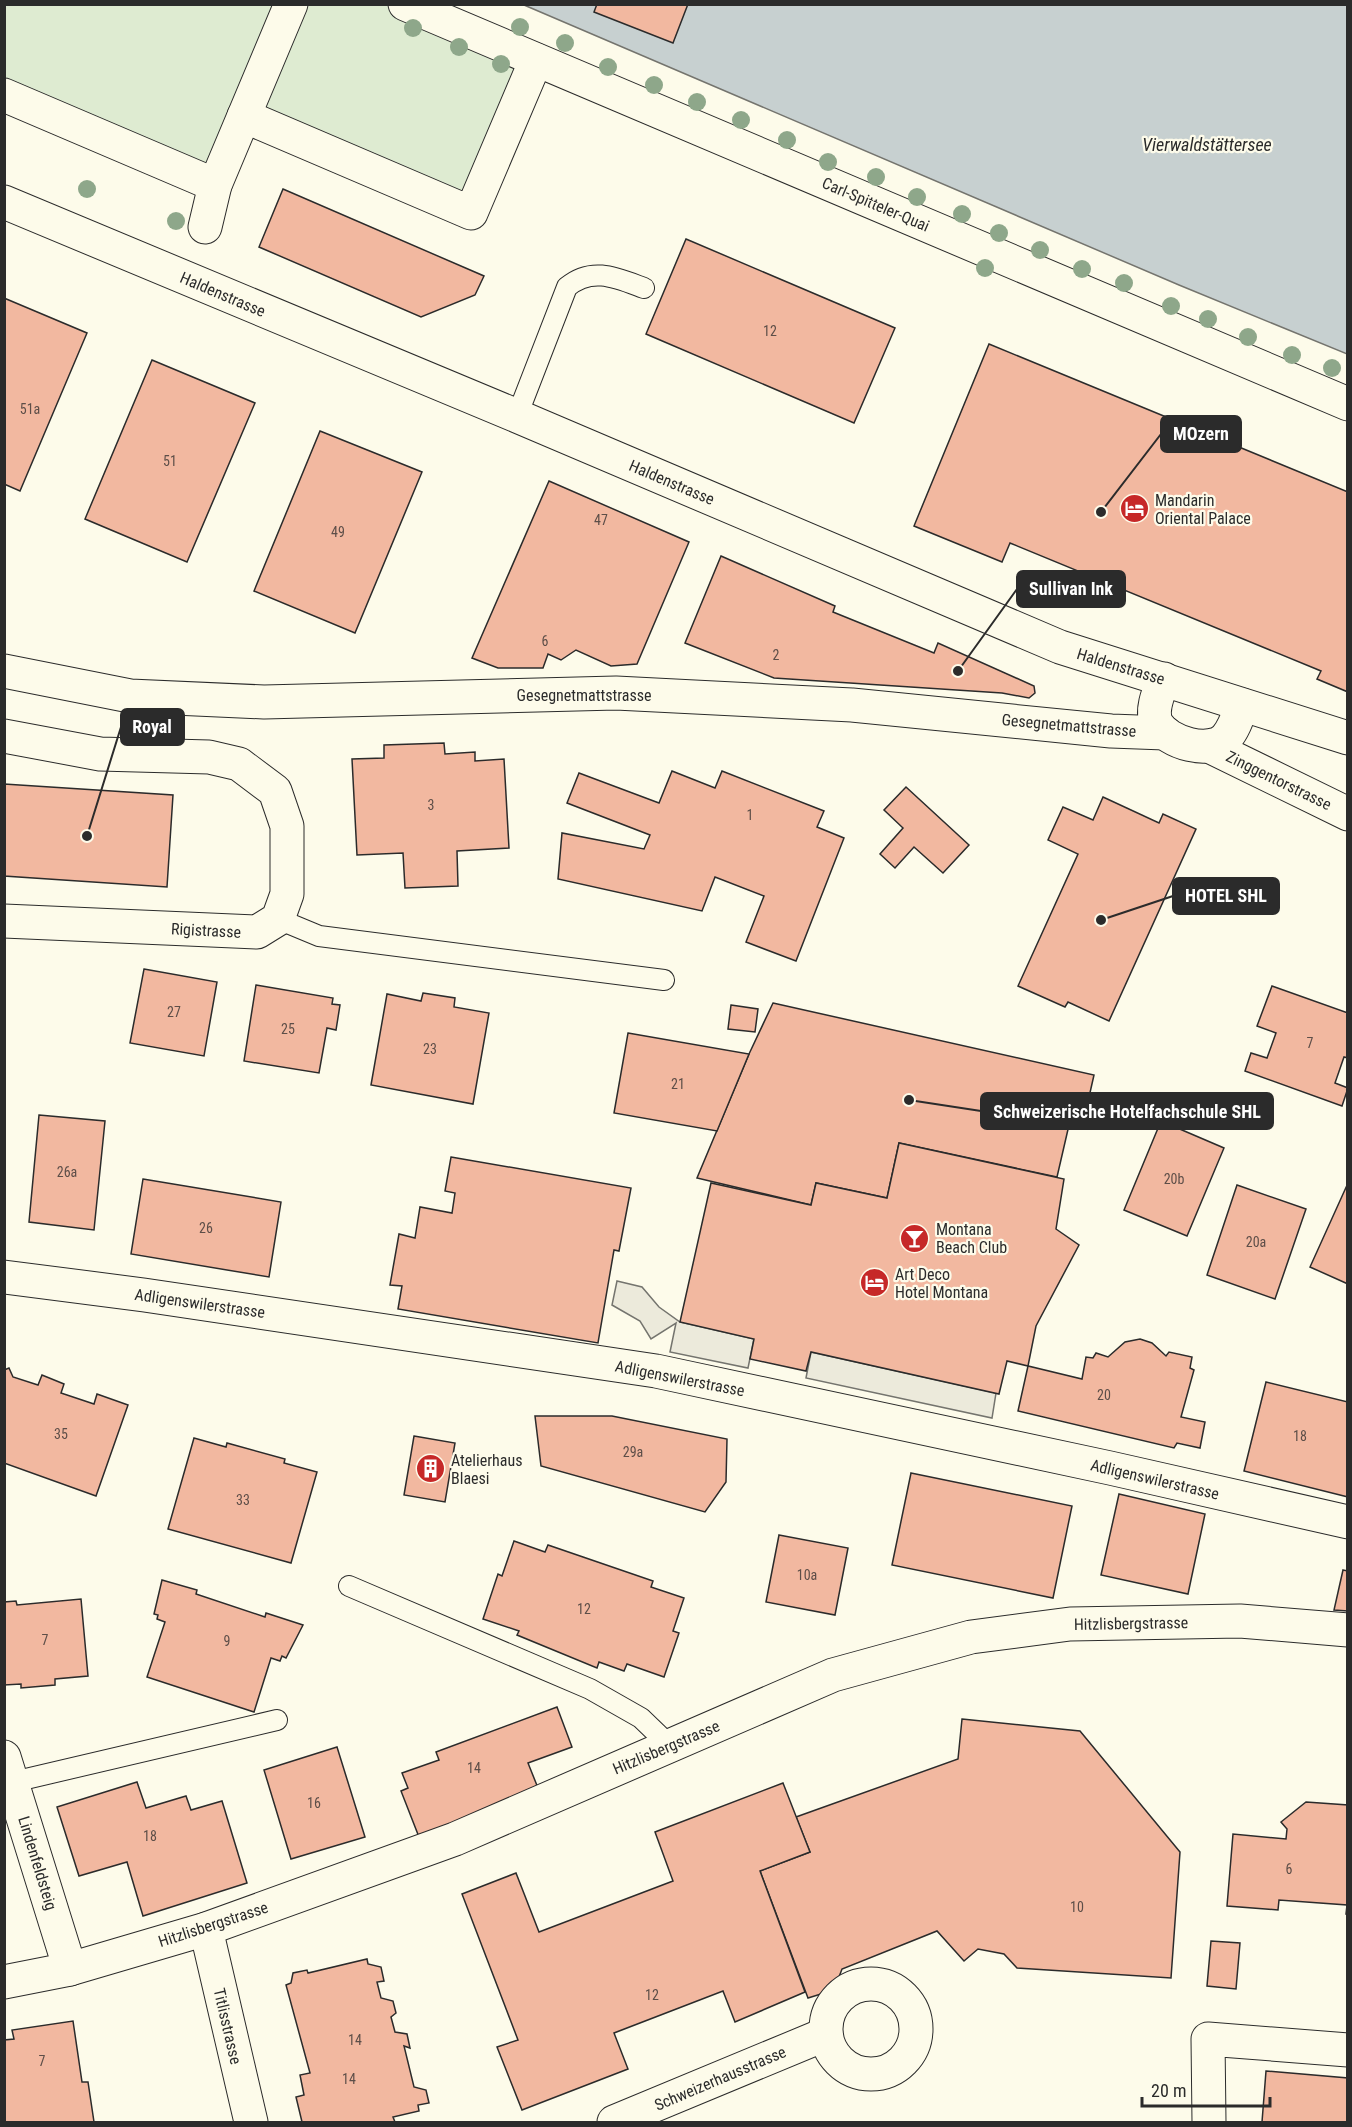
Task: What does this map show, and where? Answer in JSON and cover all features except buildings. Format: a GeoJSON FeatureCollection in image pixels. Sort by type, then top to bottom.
{"type":"FeatureCollection","features":[{"type":"Feature","properties":{"kind":"street"},"geometry":{"type":"LineString","coordinates":[[204,227],[215,185],[291,4]]}},
{"type":"Feature","properties":{"kind":"street","name":"Carl-Spitteler-Quai"},"geometry":{"type":"LineString","coordinates":[[405,4],[1347,404]]}},
{"type":"Feature","properties":{"kind":"street"},"geometry":{"type":"LineString","coordinates":[[244,116],[471,213],[536,60]]}},
{"type":"Feature","properties":{"kind":"street"},"geometry":{"type":"LineString","coordinates":[[4,95],[215,185]]}},
{"type":"Feature","properties":{"kind":"street","name":"Haldenstrasse"},"geometry":{"type":"LineString","coordinates":[[4,202],[517,416],[1060,647],[1347,738]]}},
{"type":"Feature","properties":{"kind":"street","name":"Gesegnetmattstrasse"},"geometry":{"type":"LineString","coordinates":[[4,671],[130,696],[264,702],[616,693],[852,705],[1111,731],[1164,733]]}},
{"type":"Feature","properties":{"kind":"street"},"geometry":{"type":"LineString","coordinates":[[1164,679],[1155,706],[1156,722],[1164,733]]}},
{"type":"Feature","properties":{"kind":"street"},"geometry":{"type":"LineString","coordinates":[[1211,747],[1225,740],[1233,729],[1242,705]]}},
{"type":"Feature","properties":{"kind":"street","name":"Zinggentorstrasse"},"geometry":{"type":"LineString","coordinates":[[1164,733],[1190,745],[1211,747],[1347,814]]}},
{"type":"Feature","properties":{"kind":"street"},"geometry":{"type":"LineString","coordinates":[[4,736],[100,754],[209,757],[239,764],[275,791],[287,826],[287,894],[279,919]]}},
{"type":"Feature","properties":{"kind":"street","name":"Rigistrasse"},"geometry":{"type":"LineString","coordinates":[[4,921],[257,933],[279,919]]}},
{"type":"Feature","properties":{"kind":"street","name":"Adligenswilerstrasse"},"geometry":{"type":"LineString","coordinates":[[4,1277],[156,1296],[656,1371],[1110,1468],[1347,1522]]}},
{"type":"Feature","properties":{"kind":"street","name":"Hitzlisbergstrasse"},"geometry":{"type":"LineString","coordinates":[[4,1982],[70,1969],[206,1929],[455,1839],[833,1675],[971,1637],[1081,1623],[1240,1621],[1347,1630]]}},
{"type":"Feature","properties":{"kind":"street","name":"Lindenfeldsteig"},"geometry":{"type":"LineString","coordinates":[[9,1769],[70,1969]]}},
{"type":"Feature","properties":{"kind":"street","name":"Titlisstrasse"},"geometry":{"type":"LineString","coordinates":[[206,1929],[251,2122]]}},
{"type":"Feature","properties":{"kind":"street","name":"Schweizerhausstrasse"},"geometry":{"type":"LineString","coordinates":[[614,2122],[826,2034]]}},
{"type":"Feature","properties":{"kind":"street"},"geometry":{"type":"LineString","coordinates":[[1209,2122],[1208,2039],[1347,2050]]}},
{"type":"Feature","properties":{"kind":"lane"},"geometry":{"type":"LineString","coordinates":[[517,416],[567,287],[576,279],[597,275],[611,277],[644,288]]}},
{"type":"Feature","properties":{"kind":"lane"},"geometry":{"type":"LineString","coordinates":[[279,919],[319,936],[664,980]]}},
{"type":"Feature","properties":{"kind":"lane"},"geometry":{"type":"LineString","coordinates":[[350,1586],[590,1689],[641,1718],[669,1745]]}},
{"type":"Feature","properties":{"kind":"lane"},"geometry":{"type":"LineString","coordinates":[[9,1769],[277,1720]]}},
{"type":"Feature","properties":{"kind":"green space"},"geometry":{"type":"Polygon","coordinates":[[[4,5],[405,5],[536,60],[471,213],[245,116],[215,185],[5,95],[4,5]]]}},
{"type":"Feature","properties":{"kind":"shaded area"},"geometry":{"type":"Polygon","coordinates":[[[617,1281],[642,1287],[659,1307],[680,1322],[754,1339],[748,1368],[670,1352],[676,1323],[651,1339],[640,1321],[612,1305],[617,1281]]]}},
{"type":"Feature","properties":{"kind":"shaded area"},"geometry":{"type":"Polygon","coordinates":[[[811,1352],[996,1393],[992,1418],[806,1378],[811,1352]]]}},
{"type":"Feature","properties":{"kind":"water","name":"Vierwaldstättersee"},"geometry":{"type":"Polygon","coordinates":[[[524,5],[1347,5],[1347,354],[1179,285],[524,5]]]}},
{"type":"Feature","properties":{"kind":"place","name":"Mandarin Oriental Palace"},"geometry":{"type":"Point","coordinates":[1134,509]}},
{"type":"Feature","properties":{"kind":"place","name":"MOzern"},"geometry":{"type":"Point","coordinates":[1101,512]}},
{"type":"Feature","properties":{"kind":"place","name":"Sullivan Ink"},"geometry":{"type":"Point","coordinates":[958,671]}},
{"type":"Feature","properties":{"kind":"place","name":"Royal"},"geometry":{"type":"Point","coordinates":[87,836]}},
{"type":"Feature","properties":{"kind":"place","name":"HOTEL SHL"},"geometry":{"type":"Point","coordinates":[1101,920]}},
{"type":"Feature","properties":{"kind":"place","name":"Schweizerische Hotelfachschule SHL"},"geometry":{"type":"Point","coordinates":[909,1100]}},
{"type":"Feature","properties":{"kind":"place","name":"Montana Beach Club"},"geometry":{"type":"Point","coordinates":[915,1238]}},
{"type":"Feature","properties":{"kind":"place","name":"Art Deco Hotel Montana"},"geometry":{"type":"Point","coordinates":[874,1283]}},
{"type":"Feature","properties":{"kind":"place","name":"Atelierhaus Blaesi"},"geometry":{"type":"Point","coordinates":[430,1469]}}]}
